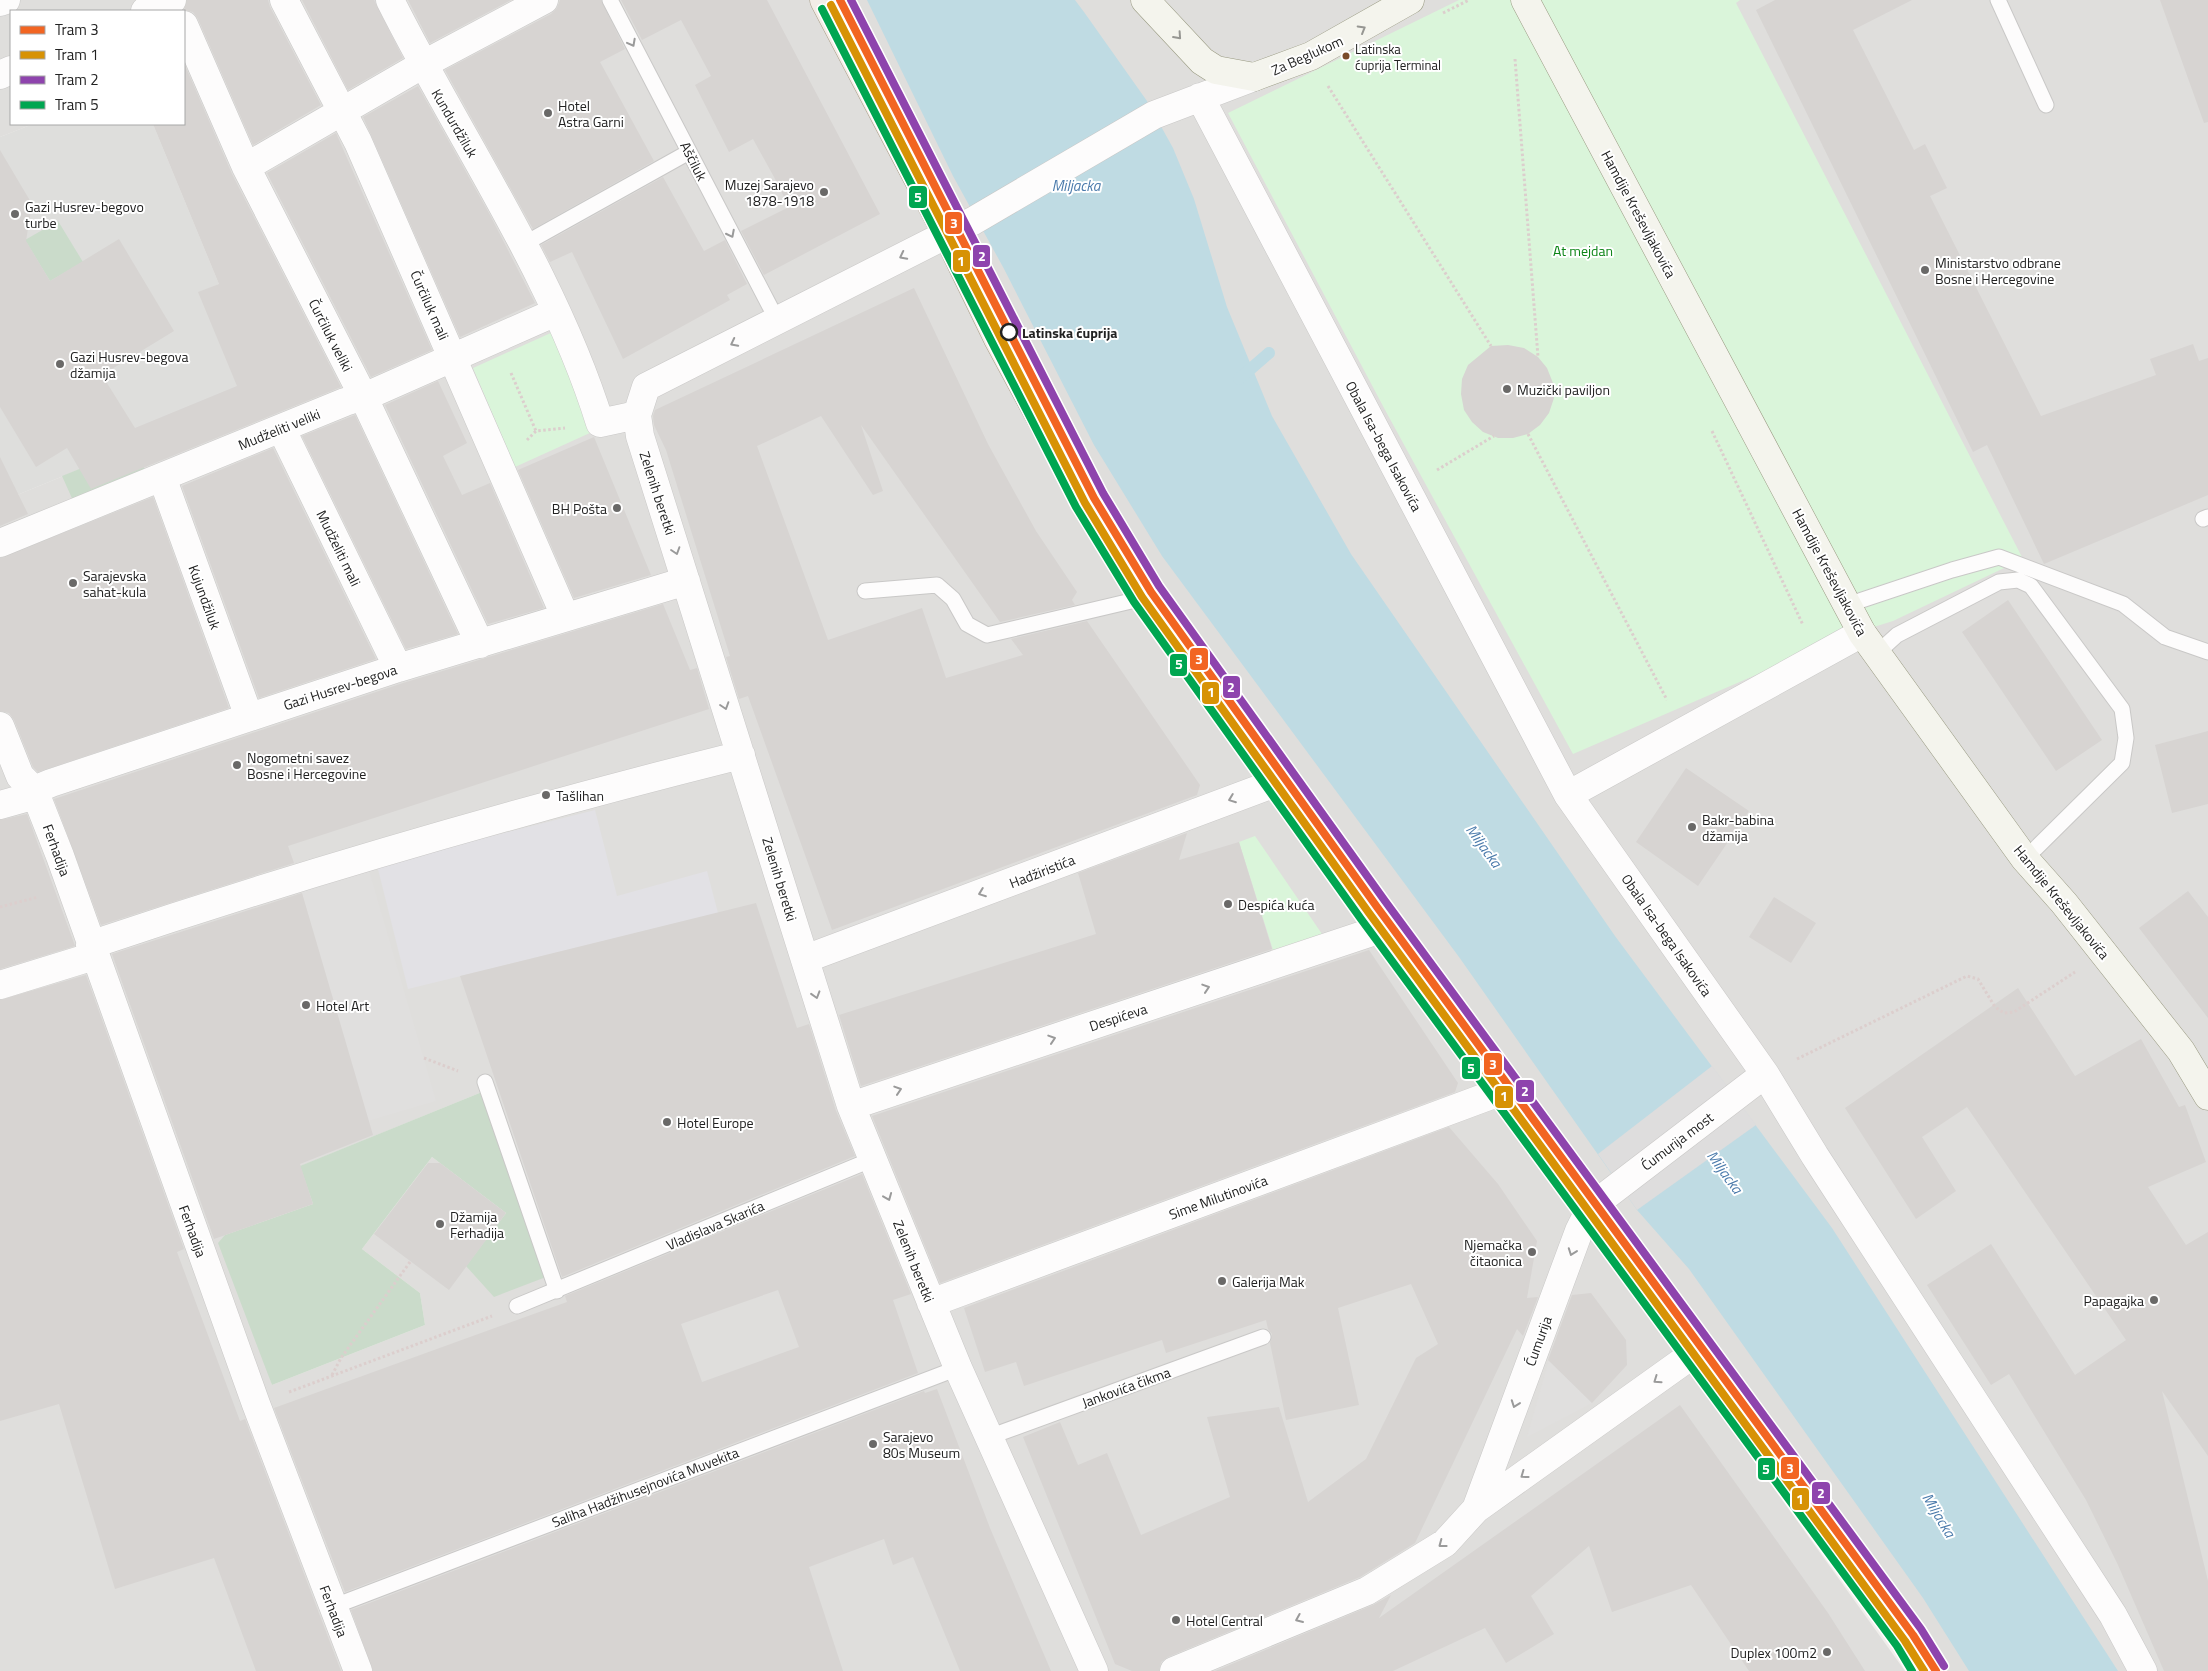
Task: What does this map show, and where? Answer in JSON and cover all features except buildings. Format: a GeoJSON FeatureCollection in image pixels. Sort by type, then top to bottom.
{"type":"FeatureCollection","features":[{"type":"Feature","properties":{"kind":"main road"},"geometry":{"type":"LineString","coordinates":[[824,0],[947,234],[997,336],[1082,494],[1144,598],[1882,1605],[1925,1671]]}},
{"type":"Feature","properties":{"kind":"main road"},"geometry":{"type":"LineString","coordinates":[[1145,0],[1202,61],[1216,70],[1254,77]]}},
{"type":"Feature","properties":{"kind":"main road","name":"Za Beglukom"},"geometry":{"type":"LineString","coordinates":[[1254,77],[1311,56],[1410,0]]}},
{"type":"Feature","properties":{"kind":"main road","name":"Hamdije Kreševljakovića"},"geometry":{"type":"LineString","coordinates":[[1525,0],[1869,643],[2025,859],[2064,903],[2181,1051],[2208,1096]]}},
{"type":"Feature","properties":{"kind":"street"},"geometry":{"type":"LineString","coordinates":[[0,2],[6,0]]}},
{"type":"Feature","properties":{"kind":"street"},"geometry":{"type":"LineString","coordinates":[[148,10],[173,0]]}},
{"type":"Feature","properties":{"kind":"street","name":"Čurčiluk mali"},"geometry":{"type":"LineString","coordinates":[[284,0],[358,142],[565,616]]}},
{"type":"Feature","properties":{"kind":"street","name":"Kundurdžiluk"},"geometry":{"type":"LineString","coordinates":[[390,0],[422,65],[524,244],[589,388],[600,423]]}},
{"type":"Feature","properties":{"kind":"street"},"geometry":{"type":"LineString","coordinates":[[246,167],[422,65],[544,0]]}},
{"type":"Feature","properties":{"kind":"street","name":"Čurčiluk veliki"},"geometry":{"type":"LineString","coordinates":[[185,27],[246,167],[363,396],[480,644]]}},
{"type":"Feature","properties":{"kind":"street"},"geometry":{"type":"LineString","coordinates":[[1200,98],[1254,77]]}},
{"type":"Feature","properties":{"kind":"street","name":"Zelenih beretki"},"geometry":{"type":"LineString","coordinates":[[1094,1671],[958,1368],[852,1106],[640,436],[637,415],[646,387],[778,322],[973,221],[1154,115],[1200,98]]}},
{"type":"Feature","properties":{"kind":"street","name":"Obala Isa-bega Isakovića"},"geometry":{"type":"LineString","coordinates":[[1200,98],[1568,795],[1765,1074],[1815,1156],[2113,1615],[2143,1671]]}},
{"type":"Feature","properties":{"kind":"street","name":"Mudželiti veliki"},"geometry":{"type":"LineString","coordinates":[[0,543],[363,396],[556,312]]}},
{"type":"Feature","properties":{"kind":"street"},"geometry":{"type":"LineString","coordinates":[[600,423],[637,415]]}},
{"type":"Feature","properties":{"kind":"street","name":"Mudželiti mali"},"geometry":{"type":"LineString","coordinates":[[281,428],[398,668]]}},
{"type":"Feature","properties":{"kind":"street","name":"Kujundžiluk"},"geometry":{"type":"LineString","coordinates":[[162,477],[249,717]]}},
{"type":"Feature","properties":{"kind":"street","name":"Gazi Husrev-begova"},"geometry":{"type":"LineString","coordinates":[[0,805],[25,798],[34,790],[398,668],[686,581]]}},
{"type":"Feature","properties":{"kind":"street"},"geometry":{"type":"LineString","coordinates":[[1568,795],[1683,731],[1869,643]]}},
{"type":"Feature","properties":{"kind":"street"},"geometry":{"type":"LineString","coordinates":[[0,726],[20,776],[34,790]]}},
{"type":"Feature","properties":{"kind":"street"},"geometry":{"type":"LineString","coordinates":[[0,985],[283,881],[487,822],[741,755]]}},
{"type":"Feature","properties":{"kind":"street","name":"Hadžiristića"},"geometry":{"type":"LineString","coordinates":[[805,959],[1278,782]]}},
{"type":"Feature","properties":{"kind":"street","name":"Ferhadija"},"geometry":{"type":"LineString","coordinates":[[34,790],[256,1404],[358,1671]]}},
{"type":"Feature","properties":{"kind":"street","name":"Despićeva"},"geometry":{"type":"LineString","coordinates":[[852,1106],[1384,928]]}},
{"type":"Feature","properties":{"kind":"street","name":"Ćumurija most"},"geometry":{"type":"LineString","coordinates":[[1618,1184],[1765,1074]]}},
{"type":"Feature","properties":{"kind":"street","name":"Sime Milutinovića"},"geometry":{"type":"LineString","coordinates":[[930,1302],[1505,1090]]}},
{"type":"Feature","properties":{"kind":"street","name":"Ćumurija"},"geometry":{"type":"LineString","coordinates":[[1476,1509],[1579,1231],[1591,1207],[1618,1184]]}},
{"type":"Feature","properties":{"kind":"street","name":"Ćumurija"},"geometry":{"type":"LineString","coordinates":[[1174,1671],[1367,1591],[1444,1543],[1476,1509],[1696,1352]]}},
{"type":"Feature","properties":{"kind":"lane","name":"Aščiluk"},"geometry":{"type":"LineString","coordinates":[[610,0],[778,322]]}},
{"type":"Feature","properties":{"kind":"lane"},"geometry":{"type":"LineString","coordinates":[[1998,0],[2046,105]]}},
{"type":"Feature","properties":{"kind":"lane"},"geometry":{"type":"LineString","coordinates":[[524,244],[689,152]]}},
{"type":"Feature","properties":{"kind":"lane"},"geometry":{"type":"LineString","coordinates":[[1847,605],[1999,557],[2123,604],[2165,637],[2208,652]]}},
{"type":"Feature","properties":{"kind":"lane"},"geometry":{"type":"LineString","coordinates":[[1869,643],[1897,635],[1999,582],[2018,580],[2031,586],[2122,708],[2126,738],[2122,763],[2025,859]]}},
{"type":"Feature","properties":{"kind":"lane"},"geometry":{"type":"LineString","coordinates":[[865,592],[937,585],[953,599],[967,624],[987,636],[1144,598]]}},
{"type":"Feature","properties":{"kind":"lane"},"geometry":{"type":"LineString","coordinates":[[485,1082],[556,1291]]}},
{"type":"Feature","properties":{"kind":"lane","name":"Vladislava Skarića"},"geometry":{"type":"LineString","coordinates":[[518,1306],[874,1159]]}},
{"type":"Feature","properties":{"kind":"lane","name":"Jankovića čikma"},"geometry":{"type":"LineString","coordinates":[[989,1436],[1262,1337]]}},
{"type":"Feature","properties":{"kind":"lane","name":"Saliha Hadžihusejnovića Muvekita"},"geometry":{"type":"LineString","coordinates":[[332,1606],[958,1368]]}},
{"type":"Feature","properties":{"kind":"path"},"geometry":{"type":"LineString","coordinates":[[1514,50],[1538,357]]}},
{"type":"Feature","properties":{"kind":"path"},"geometry":{"type":"LineString","coordinates":[[1326,82],[1491,346]]}},
{"type":"Feature","properties":{"kind":"path"},"geometry":{"type":"LineString","coordinates":[[511,373],[536,431]]}},
{"type":"Feature","properties":{"kind":"path"},"geometry":{"type":"LineString","coordinates":[[499,466],[511,458],[536,431],[600,423]]}},
{"type":"Feature","properties":{"kind":"path"},"geometry":{"type":"LineString","coordinates":[[1528,434],[1683,731]]}},
{"type":"Feature","properties":{"kind":"path"},"geometry":{"type":"LineString","coordinates":[[1406,488],[1494,436]]}},
{"type":"Feature","properties":{"kind":"path"},"geometry":{"type":"LineString","coordinates":[[1765,1074],[1967,976],[1978,979],[1995,1007],[2004,1013],[2014,1012],[2078,970]]}},
{"type":"Feature","properties":{"kind":"path"},"geometry":{"type":"LineString","coordinates":[[424,1058],[485,1082]]}},
{"type":"Feature","properties":{"kind":"path"},"geometry":{"type":"LineString","coordinates":[[332,1375],[341,1358],[410,1262]]}},
{"type":"Feature","properties":{"kind":"path"},"geometry":{"type":"LineString","coordinates":[[256,1404],[518,1306]]}},
{"type":"Feature","properties":{"kind":"shaded area"},"geometry":{"type":"Polygon","coordinates":[[[0,0],[814,0],[921,205],[1064,495],[1133,605],[1571,1206],[1905,1671],[0,1671],[0,502],[134,447],[198,292],[219,284],[153,125],[185,125],[185,10],[10,10],[10,125],[30,125],[0,137],[0,0]],[[482,1092],[301,1166],[313,1204],[225,1235],[272,1385],[425,1325],[420,1293],[362,1249],[432,1157],[506,1213],[467,1266],[546,1277],[482,1092]]]}},
{"type":"Feature","properties":{"kind":"shaded area"},"geometry":{"type":"Polygon","coordinates":[[[846,0],[2208,0],[2208,1671],[1947,1671],[1895,1593],[1571,1161],[1144,563],[1081,460],[846,0]]]}},
{"type":"Feature","properties":{"kind":"shaded area"},"geometry":{"type":"Polygon","coordinates":[[[30,125],[153,125],[219,284],[198,293],[237,386],[134,447],[0,502],[0,137],[30,125]]]}},
{"type":"Feature","properties":{"kind":"shaded area"},"geometry":{"type":"Polygon","coordinates":[[[595,810],[617,896],[707,871],[718,913],[408,989],[377,865],[595,810]]]}},
{"type":"Feature","properties":{"kind":"shaded area"},"geometry":{"type":"Polygon","coordinates":[[[366,860],[436,1101],[368,1121],[298,880],[366,860]]]}},
{"type":"Feature","properties":{"kind":"shaded area"},"geometry":{"type":"Polygon","coordinates":[[[1549,1360],[1592,1403],[1527,1437],[1549,1360]]]}},
{"type":"Feature","properties":{"kind":"green space","name":"At mejdan"},"geometry":{"type":"Polygon","coordinates":[[[1459,0],[1740,0],[1736,3],[2023,559],[1893,621],[1848,635],[1573,754],[1384,408],[1228,113],[1459,0]]]}},
{"type":"Feature","properties":{"kind":"green space"},"geometry":{"type":"Polygon","coordinates":[[[58,221],[83,262],[50,281],[25,240],[58,221]]]}},
{"type":"Feature","properties":{"kind":"green space"},"geometry":{"type":"Polygon","coordinates":[[[553,332],[592,432],[515,467],[473,368],[553,332]]]}},
{"type":"Feature","properties":{"kind":"green space"},"geometry":{"type":"Polygon","coordinates":[[[134,447],[147,474],[75,505],[62,476],[134,447]]]}},
{"type":"Feature","properties":{"kind":"green space"},"geometry":{"type":"Polygon","coordinates":[[[1255,836],[1322,934],[1273,950],[1239,842],[1255,836]]]}},
{"type":"Feature","properties":{"kind":"green space"},"geometry":{"type":"Polygon","coordinates":[[[482,1092],[546,1277],[494,1297],[466,1266],[506,1213],[432,1157],[362,1249],[420,1293],[425,1325],[272,1385],[218,1243],[225,1235],[313,1204],[300,1166],[482,1092]]]}},
{"type":"Feature","properties":{"kind":"water","name":"Miljacka"},"geometry":{"type":"Polygon","coordinates":[[[867,0],[1075,0],[1084,12],[1147,101],[1173,148],[1194,199],[1227,307],[1272,416],[1351,554],[1615,936],[1832,1228],[2118,1671],[1969,1671],[1923,1598],[1689,1269],[1637,1210],[1459,957],[1162,556],[1094,445],[1003,267],[953,176],[867,0]]]}},
{"type":"Feature","properties":{"kind":"pier"},"geometry":{"type":"Polygon","coordinates":[[[1712,1066],[1756,1125],[1637,1210],[1598,1154],[1712,1066]]]}},
{"type":"Feature","properties":{"kind":"waterway"},"geometry":{"type":"LineString","coordinates":[[1239,379],[1269,353]]}},
{"type":"Feature","properties":{"kind":"tram line","name":"3"},"geometry":{"type":"LineString","coordinates":[[840,0],[1094,498],[1151,592],[1377,907],[1913,1635],[1936,1671]]}},
{"type":"Feature","properties":{"kind":"tram line","name":"2"},"geometry":{"type":"LineString","coordinates":[[851,0],[1103,493],[1159,586],[1385,901],[1921,1629],[1944,1666]]}},
{"type":"Feature","properties":{"kind":"tram line","name":"1"},"geometry":{"type":"LineString","coordinates":[[831,5],[1085,503],[1142,597],[1369,913],[1905,1641],[1924,1671]]}},
{"type":"Feature","properties":{"kind":"tram line","name":"5"},"geometry":{"type":"LineString","coordinates":[[822,9],[1076,507],[1134,602],[1361,919],[1897,1646],[1912,1671]]}},
{"type":"Feature","properties":{"kind":"place","name":"Latinska ćuprija Terminal"},"geometry":{"type":"Point","coordinates":[1346,56]}},
{"type":"Feature","properties":{"kind":"place","name":"Hotel Astra Garni"},"geometry":{"type":"Point","coordinates":[548,113]}},
{"type":"Feature","properties":{"kind":"place","name":"Muzej Sarajevo 1878-1918"},"geometry":{"type":"Point","coordinates":[824,192]}},
{"type":"Feature","properties":{"kind":"place","name":"Gazi Husrev-begovo turbe"},"geometry":{"type":"Point","coordinates":[15,214]}},
{"type":"Feature","properties":{"kind":"place","name":"Ministarstvo odbrane Bosne i Hercegovine"},"geometry":{"type":"Point","coordinates":[1925,270]}},
{"type":"Feature","properties":{"kind":"place","name":"Latinska ćuprija"},"geometry":{"type":"Point","coordinates":[1009,332]}},
{"type":"Feature","properties":{"kind":"place","name":"Gazi Husrev-begova džamija"},"geometry":{"type":"Point","coordinates":[60,364]}},
{"type":"Feature","properties":{"kind":"place","name":"Muzički paviljon"},"geometry":{"type":"Point","coordinates":[1507,389]}},
{"type":"Feature","properties":{"kind":"place","name":"BH Pošta"},"geometry":{"type":"Point","coordinates":[617,508]}},
{"type":"Feature","properties":{"kind":"place","name":"Sarajevska sahat-kula"},"geometry":{"type":"Point","coordinates":[73,583]}},
{"type":"Feature","properties":{"kind":"place","name":"Nogometni savez Bosne i Hercegovine"},"geometry":{"type":"Point","coordinates":[237,765]}},
{"type":"Feature","properties":{"kind":"place","name":"Tašlihan"},"geometry":{"type":"Point","coordinates":[546,795]}},
{"type":"Feature","properties":{"kind":"place","name":"Bakr-babina džamija"},"geometry":{"type":"Point","coordinates":[1692,827]}},
{"type":"Feature","properties":{"kind":"place","name":"Despića kuća"},"geometry":{"type":"Point","coordinates":[1228,904]}},
{"type":"Feature","properties":{"kind":"place","name":"Hotel Art"},"geometry":{"type":"Point","coordinates":[306,1005]}},
{"type":"Feature","properties":{"kind":"place","name":"Hotel Europe"},"geometry":{"type":"Point","coordinates":[667,1122]}},
{"type":"Feature","properties":{"kind":"place","name":"Džamija Ferhadija"},"geometry":{"type":"Point","coordinates":[440,1224]}},
{"type":"Feature","properties":{"kind":"place","name":"Njemačka čitaonica"},"geometry":{"type":"Point","coordinates":[1532,1252]}},
{"type":"Feature","properties":{"kind":"place","name":"Galerija Mak"},"geometry":{"type":"Point","coordinates":[1222,1281]}},
{"type":"Feature","properties":{"kind":"place","name":"Papagajka"},"geometry":{"type":"Point","coordinates":[2154,1300]}},
{"type":"Feature","properties":{"kind":"place","name":"Sarajevo 80s Museum"},"geometry":{"type":"Point","coordinates":[873,1444]}},
{"type":"Feature","properties":{"kind":"place","name":"Hotel Central"},"geometry":{"type":"Point","coordinates":[1176,1620]}},
{"type":"Feature","properties":{"kind":"place","name":"Duplex 100m2"},"geometry":{"type":"Point","coordinates":[1827,1652]}}]}
